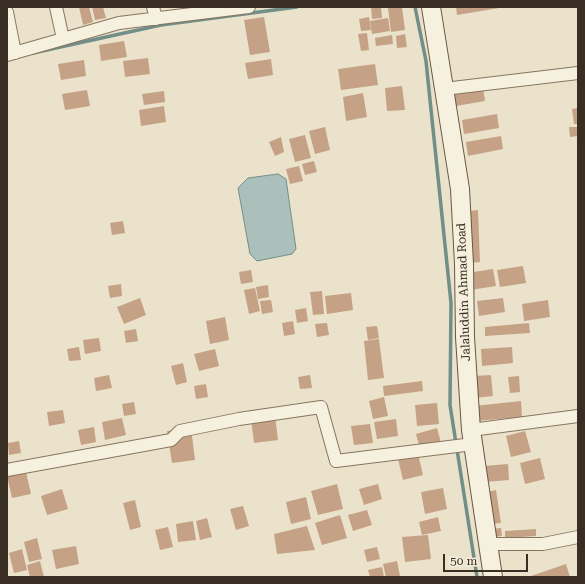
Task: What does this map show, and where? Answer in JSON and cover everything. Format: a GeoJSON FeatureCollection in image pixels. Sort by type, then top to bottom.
{"type":"FeatureCollection","features":[{"type":"Feature","properties":{"kind":"street"},"geometry":{"type":"LineString","coordinates":[[56,7],[63,39]]}},
{"type":"Feature","properties":{"kind":"street"},"geometry":{"type":"LineString","coordinates":[[7,12],[11,54],[154,13],[249,7]]}},
{"type":"Feature","properties":{"kind":"street","name":"Jalaluddin Ahmad Road"},"geometry":{"type":"LineString","coordinates":[[431,7],[460,189],[464,264],[465,337],[472,437],[493,577]]}},
{"type":"Feature","properties":{"kind":"street"},"geometry":{"type":"LineString","coordinates":[[444,89],[578,73]]}},
{"type":"Feature","properties":{"kind":"street"},"geometry":{"type":"LineString","coordinates":[[7,470],[172,440],[180,431],[216,423],[321,407],[336,461],[472,437],[578,416]]}},
{"type":"Feature","properties":{"kind":"street"},"geometry":{"type":"LineString","coordinates":[[488,544],[543,544],[578,537]]}},
{"type":"Feature","properties":{"kind":"water"},"geometry":{"type":"Polygon","coordinates":[[[278,174],[286,179],[296,249],[292,254],[257,261],[250,254],[238,188],[248,178],[278,174]]]}},
{"type":"Feature","properties":{"kind":"building"},"geometry":{"type":"Polygon","coordinates":[[[79,7],[89,7],[93,22],[83,25],[79,7]]]}},
{"type":"Feature","properties":{"kind":"building"},"geometry":{"type":"Polygon","coordinates":[[[92,7],[103,7],[106,18],[95,20],[92,7]]]}},
{"type":"Feature","properties":{"kind":"building"},"geometry":{"type":"Polygon","coordinates":[[[371,7],[381,7],[382,18],[372,19],[371,7]]]}},
{"type":"Feature","properties":{"kind":"building"},"geometry":{"type":"Polygon","coordinates":[[[402,7],[405,30],[391,32],[388,8],[402,7]]]}},
{"type":"Feature","properties":{"kind":"building"},"geometry":{"type":"Polygon","coordinates":[[[456,7],[499,7],[499,8],[457,15],[456,7]]]}},
{"type":"Feature","properties":{"kind":"building"},"geometry":{"type":"Polygon","coordinates":[[[264,17],[270,52],[250,55],[244,20],[264,17]]]}},
{"type":"Feature","properties":{"kind":"building"},"geometry":{"type":"Polygon","coordinates":[[[369,17],[371,30],[361,31],[359,19],[369,17]]]}},
{"type":"Feature","properties":{"kind":"building"},"geometry":{"type":"Polygon","coordinates":[[[388,18],[390,31],[372,34],[370,21],[388,18]]]}},
{"type":"Feature","properties":{"kind":"building"},"geometry":{"type":"Polygon","coordinates":[[[367,33],[369,50],[361,51],[358,34],[367,33]]]}},
{"type":"Feature","properties":{"kind":"building"},"geometry":{"type":"Polygon","coordinates":[[[405,34],[407,47],[397,48],[396,36],[405,34]]]}},
{"type":"Feature","properties":{"kind":"building"},"geometry":{"type":"Polygon","coordinates":[[[392,35],[393,44],[376,46],[375,38],[392,35]]]}},
{"type":"Feature","properties":{"kind":"building"},"geometry":{"type":"Polygon","coordinates":[[[124,41],[127,57],[101,61],[99,45],[124,41]]]}},
{"type":"Feature","properties":{"kind":"building"},"geometry":{"type":"Polygon","coordinates":[[[148,58],[150,74],[125,77],[123,61],[148,58]]]}},
{"type":"Feature","properties":{"kind":"building"},"geometry":{"type":"Polygon","coordinates":[[[271,59],[273,75],[248,79],[245,63],[271,59]]]}},
{"type":"Feature","properties":{"kind":"building"},"geometry":{"type":"Polygon","coordinates":[[[84,60],[86,76],[61,80],[58,64],[84,60]]]}},
{"type":"Feature","properties":{"kind":"building"},"geometry":{"type":"Polygon","coordinates":[[[375,64],[378,85],[341,90],[338,69],[375,64]]]}},
{"type":"Feature","properties":{"kind":"building"},"geometry":{"type":"Polygon","coordinates":[[[402,86],[405,110],[387,111],[385,88],[402,86]]]}},
{"type":"Feature","properties":{"kind":"building"},"geometry":{"type":"Polygon","coordinates":[[[483,87],[485,101],[450,107],[448,93],[483,87]]]}},
{"type":"Feature","properties":{"kind":"building"},"geometry":{"type":"Polygon","coordinates":[[[87,90],[90,106],[65,110],[62,94],[87,90]]]}},
{"type":"Feature","properties":{"kind":"building"},"geometry":{"type":"Polygon","coordinates":[[[164,91],[165,102],[144,105],[142,94],[164,91]]]}},
{"type":"Feature","properties":{"kind":"building"},"geometry":{"type":"Polygon","coordinates":[[[363,93],[367,117],[346,121],[343,97],[363,93]]]}},
{"type":"Feature","properties":{"kind":"building"},"geometry":{"type":"Polygon","coordinates":[[[164,106],[166,122],[141,126],[139,110],[164,106]]]}},
{"type":"Feature","properties":{"kind":"building"},"geometry":{"type":"Polygon","coordinates":[[[578,108],[578,124],[574,124],[572,109],[578,108]]]}},
{"type":"Feature","properties":{"kind":"building"},"geometry":{"type":"Polygon","coordinates":[[[497,114],[499,128],[464,134],[462,120],[497,114]]]}},
{"type":"Feature","properties":{"kind":"building"},"geometry":{"type":"Polygon","coordinates":[[[325,127],[330,150],[315,154],[309,131],[325,127]]]}},
{"type":"Feature","properties":{"kind":"building"},"geometry":{"type":"Polygon","coordinates":[[[569,127],[578,127],[578,136],[570,137],[569,127]]]}},
{"type":"Feature","properties":{"kind":"building"},"geometry":{"type":"Polygon","coordinates":[[[305,135],[311,158],[295,162],[289,139],[305,135]]]}},
{"type":"Feature","properties":{"kind":"building"},"geometry":{"type":"Polygon","coordinates":[[[501,136],[503,149],[468,156],[466,142],[501,136]]]}},
{"type":"Feature","properties":{"kind":"building"},"geometry":{"type":"Polygon","coordinates":[[[281,137],[284,152],[275,156],[269,142],[281,137]]]}},
{"type":"Feature","properties":{"kind":"building"},"geometry":{"type":"Polygon","coordinates":[[[314,161],[317,172],[305,175],[302,164],[314,161]]]}},
{"type":"Feature","properties":{"kind":"building"},"geometry":{"type":"Polygon","coordinates":[[[299,166],[303,181],[290,184],[286,169],[299,166]]]}},
{"type":"Feature","properties":{"kind":"building"},"geometry":{"type":"Polygon","coordinates":[[[478,210],[480,262],[471,263],[469,211],[478,210]]]}},
{"type":"Feature","properties":{"kind":"building"},"geometry":{"type":"Polygon","coordinates":[[[123,221],[125,233],[112,235],[110,223],[123,221]]]}},
{"type":"Feature","properties":{"kind":"building"},"geometry":{"type":"Polygon","coordinates":[[[523,266],[526,283],[500,287],[497,270],[523,266]]]}},
{"type":"Feature","properties":{"kind":"building"},"geometry":{"type":"Polygon","coordinates":[[[493,269],[496,286],[470,290],[467,273],[493,269]]]}},
{"type":"Feature","properties":{"kind":"building"},"geometry":{"type":"Polygon","coordinates":[[[251,270],[253,282],[241,284],[239,272],[251,270]]]}},
{"type":"Feature","properties":{"kind":"building"},"geometry":{"type":"Polygon","coordinates":[[[121,284],[122,296],[110,298],[108,286],[121,284]]]}},
{"type":"Feature","properties":{"kind":"building"},"geometry":{"type":"Polygon","coordinates":[[[268,285],[269,297],[258,299],[256,287],[268,285]]]}},
{"type":"Feature","properties":{"kind":"building"},"geometry":{"type":"Polygon","coordinates":[[[255,288],[260,311],[249,314],[244,290],[255,288]]]}},
{"type":"Feature","properties":{"kind":"building"},"geometry":{"type":"Polygon","coordinates":[[[322,291],[324,314],[313,315],[310,292],[322,291]]]}},
{"type":"Feature","properties":{"kind":"building"},"geometry":{"type":"Polygon","coordinates":[[[351,293],[353,310],[327,314],[325,296],[351,293]]]}},
{"type":"Feature","properties":{"kind":"building"},"geometry":{"type":"Polygon","coordinates":[[[140,298],[146,315],[124,324],[117,307],[140,298]]]}},
{"type":"Feature","properties":{"kind":"building"},"geometry":{"type":"Polygon","coordinates":[[[503,298],[505,312],[479,316],[477,301],[503,298]]]}},
{"type":"Feature","properties":{"kind":"building"},"geometry":{"type":"Polygon","coordinates":[[[271,300],[273,312],[262,314],[260,301],[271,300]]]}},
{"type":"Feature","properties":{"kind":"building"},"geometry":{"type":"Polygon","coordinates":[[[548,300],[550,317],[524,321],[522,304],[548,300]]]}},
{"type":"Feature","properties":{"kind":"building"},"geometry":{"type":"Polygon","coordinates":[[[306,308],[308,321],[297,323],[295,310],[306,308]]]}},
{"type":"Feature","properties":{"kind":"building"},"geometry":{"type":"Polygon","coordinates":[[[225,317],[229,340],[210,344],[206,321],[225,317]]]}},
{"type":"Feature","properties":{"kind":"building"},"geometry":{"type":"Polygon","coordinates":[[[293,321],[295,334],[284,336],[282,323],[293,321]]]}},
{"type":"Feature","properties":{"kind":"building"},"geometry":{"type":"Polygon","coordinates":[[[327,323],[329,335],[317,337],[315,324],[327,323]]]}},
{"type":"Feature","properties":{"kind":"building"},"geometry":{"type":"Polygon","coordinates":[[[529,323],[530,333],[485,336],[485,327],[529,323]]]}},
{"type":"Feature","properties":{"kind":"building"},"geometry":{"type":"Polygon","coordinates":[[[377,326],[379,338],[368,340],[366,327],[377,326]]]}},
{"type":"Feature","properties":{"kind":"building"},"geometry":{"type":"Polygon","coordinates":[[[136,329],[138,341],[126,343],[124,331],[136,329]]]}},
{"type":"Feature","properties":{"kind":"building"},"geometry":{"type":"Polygon","coordinates":[[[99,338],[101,351],[85,354],[83,340],[99,338]]]}},
{"type":"Feature","properties":{"kind":"building"},"geometry":{"type":"Polygon","coordinates":[[[379,339],[384,378],[368,380],[364,341],[379,339]]]}},
{"type":"Feature","properties":{"kind":"building"},"geometry":{"type":"Polygon","coordinates":[[[79,347],[81,360],[69,361],[67,349],[79,347]]]}},
{"type":"Feature","properties":{"kind":"building"},"geometry":{"type":"Polygon","coordinates":[[[512,347],[513,363],[482,366],[481,349],[512,347]]]}},
{"type":"Feature","properties":{"kind":"building"},"geometry":{"type":"Polygon","coordinates":[[[215,349],[219,366],[199,371],[194,354],[215,349]]]}},
{"type":"Feature","properties":{"kind":"building"},"geometry":{"type":"Polygon","coordinates":[[[183,363],[187,382],[176,385],[171,366],[183,363]]]}},
{"type":"Feature","properties":{"kind":"building"},"geometry":{"type":"Polygon","coordinates":[[[109,375],[112,388],[96,391],[94,378],[109,375]]]}},
{"type":"Feature","properties":{"kind":"building"},"geometry":{"type":"Polygon","coordinates":[[[310,375],[312,388],[300,389],[298,377],[310,375]]]}},
{"type":"Feature","properties":{"kind":"building"},"geometry":{"type":"Polygon","coordinates":[[[491,375],[493,396],[475,398],[473,376],[491,375]]]}},
{"type":"Feature","properties":{"kind":"building"},"geometry":{"type":"Polygon","coordinates":[[[519,376],[520,392],[510,393],[508,377],[519,376]]]}},
{"type":"Feature","properties":{"kind":"building"},"geometry":{"type":"Polygon","coordinates":[[[422,381],[423,391],[384,396],[383,386],[422,381]]]}},
{"type":"Feature","properties":{"kind":"building"},"geometry":{"type":"Polygon","coordinates":[[[206,384],[208,397],[196,399],[194,386],[206,384]]]}},
{"type":"Feature","properties":{"kind":"building"},"geometry":{"type":"Polygon","coordinates":[[[384,397],[388,416],[373,419],[369,401],[384,397]]]}},
{"type":"Feature","properties":{"kind":"building"},"geometry":{"type":"Polygon","coordinates":[[[521,401],[522,417],[476,421],[474,406],[521,401]]]}},
{"type":"Feature","properties":{"kind":"building"},"geometry":{"type":"Polygon","coordinates":[[[134,402],[136,414],[124,416],[122,404],[134,402]]]}},
{"type":"Feature","properties":{"kind":"building"},"geometry":{"type":"Polygon","coordinates":[[[437,403],[439,424],[417,426],[415,405],[437,403]]]}},
{"type":"Feature","properties":{"kind":"building"},"geometry":{"type":"Polygon","coordinates":[[[274,408],[278,440],[254,443],[250,411],[274,408]]]}},
{"type":"Feature","properties":{"kind":"building"},"geometry":{"type":"Polygon","coordinates":[[[63,410],[65,423],[49,426],[47,412],[63,410]]]}},
{"type":"Feature","properties":{"kind":"building"},"geometry":{"type":"Polygon","coordinates":[[[122,418],[126,435],[105,440],[102,422],[122,418]]]}},
{"type":"Feature","properties":{"kind":"building"},"geometry":{"type":"Polygon","coordinates":[[[396,419],[398,436],[377,439],[374,422],[396,419]]]}},
{"type":"Feature","properties":{"kind":"building"},"geometry":{"type":"Polygon","coordinates":[[[370,424],[373,443],[354,445],[351,426],[370,424]]]}},
{"type":"Feature","properties":{"kind":"building"},"geometry":{"type":"Polygon","coordinates":[[[94,427],[96,442],[81,445],[78,430],[94,427]]]}},
{"type":"Feature","properties":{"kind":"building"},"geometry":{"type":"Polygon","coordinates":[[[191,428],[195,460],[172,463],[167,431],[191,428]]]}},
{"type":"Feature","properties":{"kind":"building"},"geometry":{"type":"Polygon","coordinates":[[[437,428],[441,443],[420,449],[416,434],[437,428]]]}},
{"type":"Feature","properties":{"kind":"building"},"geometry":{"type":"Polygon","coordinates":[[[525,431],[531,452],[511,457],[506,436],[525,431]]]}},
{"type":"Feature","properties":{"kind":"building"},"geometry":{"type":"Polygon","coordinates":[[[19,441],[21,453],[9,455],[8,443],[19,441]]]}},
{"type":"Feature","properties":{"kind":"building"},"geometry":{"type":"Polygon","coordinates":[[[418,454],[423,475],[403,480],[398,459],[418,454]]]}},
{"type":"Feature","properties":{"kind":"building"},"geometry":{"type":"Polygon","coordinates":[[[540,458],[545,479],[525,484],[520,463],[540,458]]]}},
{"type":"Feature","properties":{"kind":"building"},"geometry":{"type":"Polygon","coordinates":[[[508,464],[509,480],[485,482],[484,466],[508,464]]]}},
{"type":"Feature","properties":{"kind":"building"},"geometry":{"type":"Polygon","coordinates":[[[26,472],[31,494],[12,498],[7,476],[26,472]]]}},
{"type":"Feature","properties":{"kind":"building"},"geometry":{"type":"Polygon","coordinates":[[[337,484],[343,509],[318,515],[311,491],[337,484]]]}},
{"type":"Feature","properties":{"kind":"building"},"geometry":{"type":"Polygon","coordinates":[[[378,484],[382,499],[364,505],[359,489],[378,484]]]}},
{"type":"Feature","properties":{"kind":"building"},"geometry":{"type":"Polygon","coordinates":[[[443,488],[447,509],[425,514],[421,492],[443,488]]]}},
{"type":"Feature","properties":{"kind":"building"},"geometry":{"type":"Polygon","coordinates":[[[62,489],[68,509],[47,515],[41,496],[62,489]]]}},
{"type":"Feature","properties":{"kind":"building"},"geometry":{"type":"Polygon","coordinates":[[[496,490],[501,523],[490,524],[486,492],[496,490]]]}},
{"type":"Feature","properties":{"kind":"building"},"geometry":{"type":"Polygon","coordinates":[[[306,497],[311,519],[291,524],[286,502],[306,497]]]}},
{"type":"Feature","properties":{"kind":"building"},"geometry":{"type":"Polygon","coordinates":[[[135,500],[141,527],[130,530],[123,503],[135,500]]]}},
{"type":"Feature","properties":{"kind":"building"},"geometry":{"type":"Polygon","coordinates":[[[243,506],[249,526],[236,530],[230,509],[243,506]]]}},
{"type":"Feature","properties":{"kind":"building"},"geometry":{"type":"Polygon","coordinates":[[[367,510],[372,525],[353,531],[348,515],[367,510]]]}},
{"type":"Feature","properties":{"kind":"building"},"geometry":{"type":"Polygon","coordinates":[[[340,515],[347,538],[322,545],[315,523],[340,515]]]}},
{"type":"Feature","properties":{"kind":"building"},"geometry":{"type":"Polygon","coordinates":[[[438,517],[441,531],[422,535],[419,522],[438,517]]]}},
{"type":"Feature","properties":{"kind":"building"},"geometry":{"type":"Polygon","coordinates":[[[207,518],[212,537],[200,540],[196,521],[207,518]]]}},
{"type":"Feature","properties":{"kind":"building"},"geometry":{"type":"Polygon","coordinates":[[[193,521],[196,540],[178,542],[176,524],[193,521]]]}},
{"type":"Feature","properties":{"kind":"building"},"geometry":{"type":"Polygon","coordinates":[[[307,526],[315,550],[277,554],[274,534],[307,526]]]}},
{"type":"Feature","properties":{"kind":"building"},"geometry":{"type":"Polygon","coordinates":[[[168,527],[173,547],[160,550],[155,530],[168,527]]]}},
{"type":"Feature","properties":{"kind":"building"},"geometry":{"type":"Polygon","coordinates":[[[501,528],[502,536],[491,537],[490,529],[501,528]]]}},
{"type":"Feature","properties":{"kind":"building"},"geometry":{"type":"Polygon","coordinates":[[[536,529],[536,536],[505,538],[505,531],[536,529]]]}},
{"type":"Feature","properties":{"kind":"building"},"geometry":{"type":"Polygon","coordinates":[[[428,535],[431,559],[405,562],[402,537],[428,535]]]}},
{"type":"Feature","properties":{"kind":"building"},"geometry":{"type":"Polygon","coordinates":[[[37,538],[42,559],[29,562],[24,542],[37,538]]]}},
{"type":"Feature","properties":{"kind":"building"},"geometry":{"type":"Polygon","coordinates":[[[76,546],[79,564],[56,569],[52,550],[76,546]]]}},
{"type":"Feature","properties":{"kind":"building"},"geometry":{"type":"Polygon","coordinates":[[[377,547],[380,559],[367,562],[364,550],[377,547]]]}},
{"type":"Feature","properties":{"kind":"building"},"geometry":{"type":"Polygon","coordinates":[[[22,549],[27,570],[14,573],[9,553],[22,549]]]}},
{"type":"Feature","properties":{"kind":"building"},"geometry":{"type":"Polygon","coordinates":[[[40,561],[44,577],[30,577],[27,565],[40,561]]]}},
{"type":"Feature","properties":{"kind":"building"},"geometry":{"type":"Polygon","coordinates":[[[397,561],[400,576],[386,577],[383,564],[397,561]]]}},
{"type":"Feature","properties":{"kind":"building"},"geometry":{"type":"Polygon","coordinates":[[[566,564],[570,577],[528,577],[566,564]]]}},
{"type":"Feature","properties":{"kind":"building"},"geometry":{"type":"Polygon","coordinates":[[[382,567],[384,577],[370,577],[368,570],[382,567]]]}},
{"type":"Feature","properties":{"kind":"waterway"},"geometry":{"type":"LineString","coordinates":[[33,53],[161,25],[297,7]]}},
{"type":"Feature","properties":{"kind":"waterway"},"geometry":{"type":"LineString","coordinates":[[415,7],[426,61],[451,303],[450,405],[477,577]]}}]}
